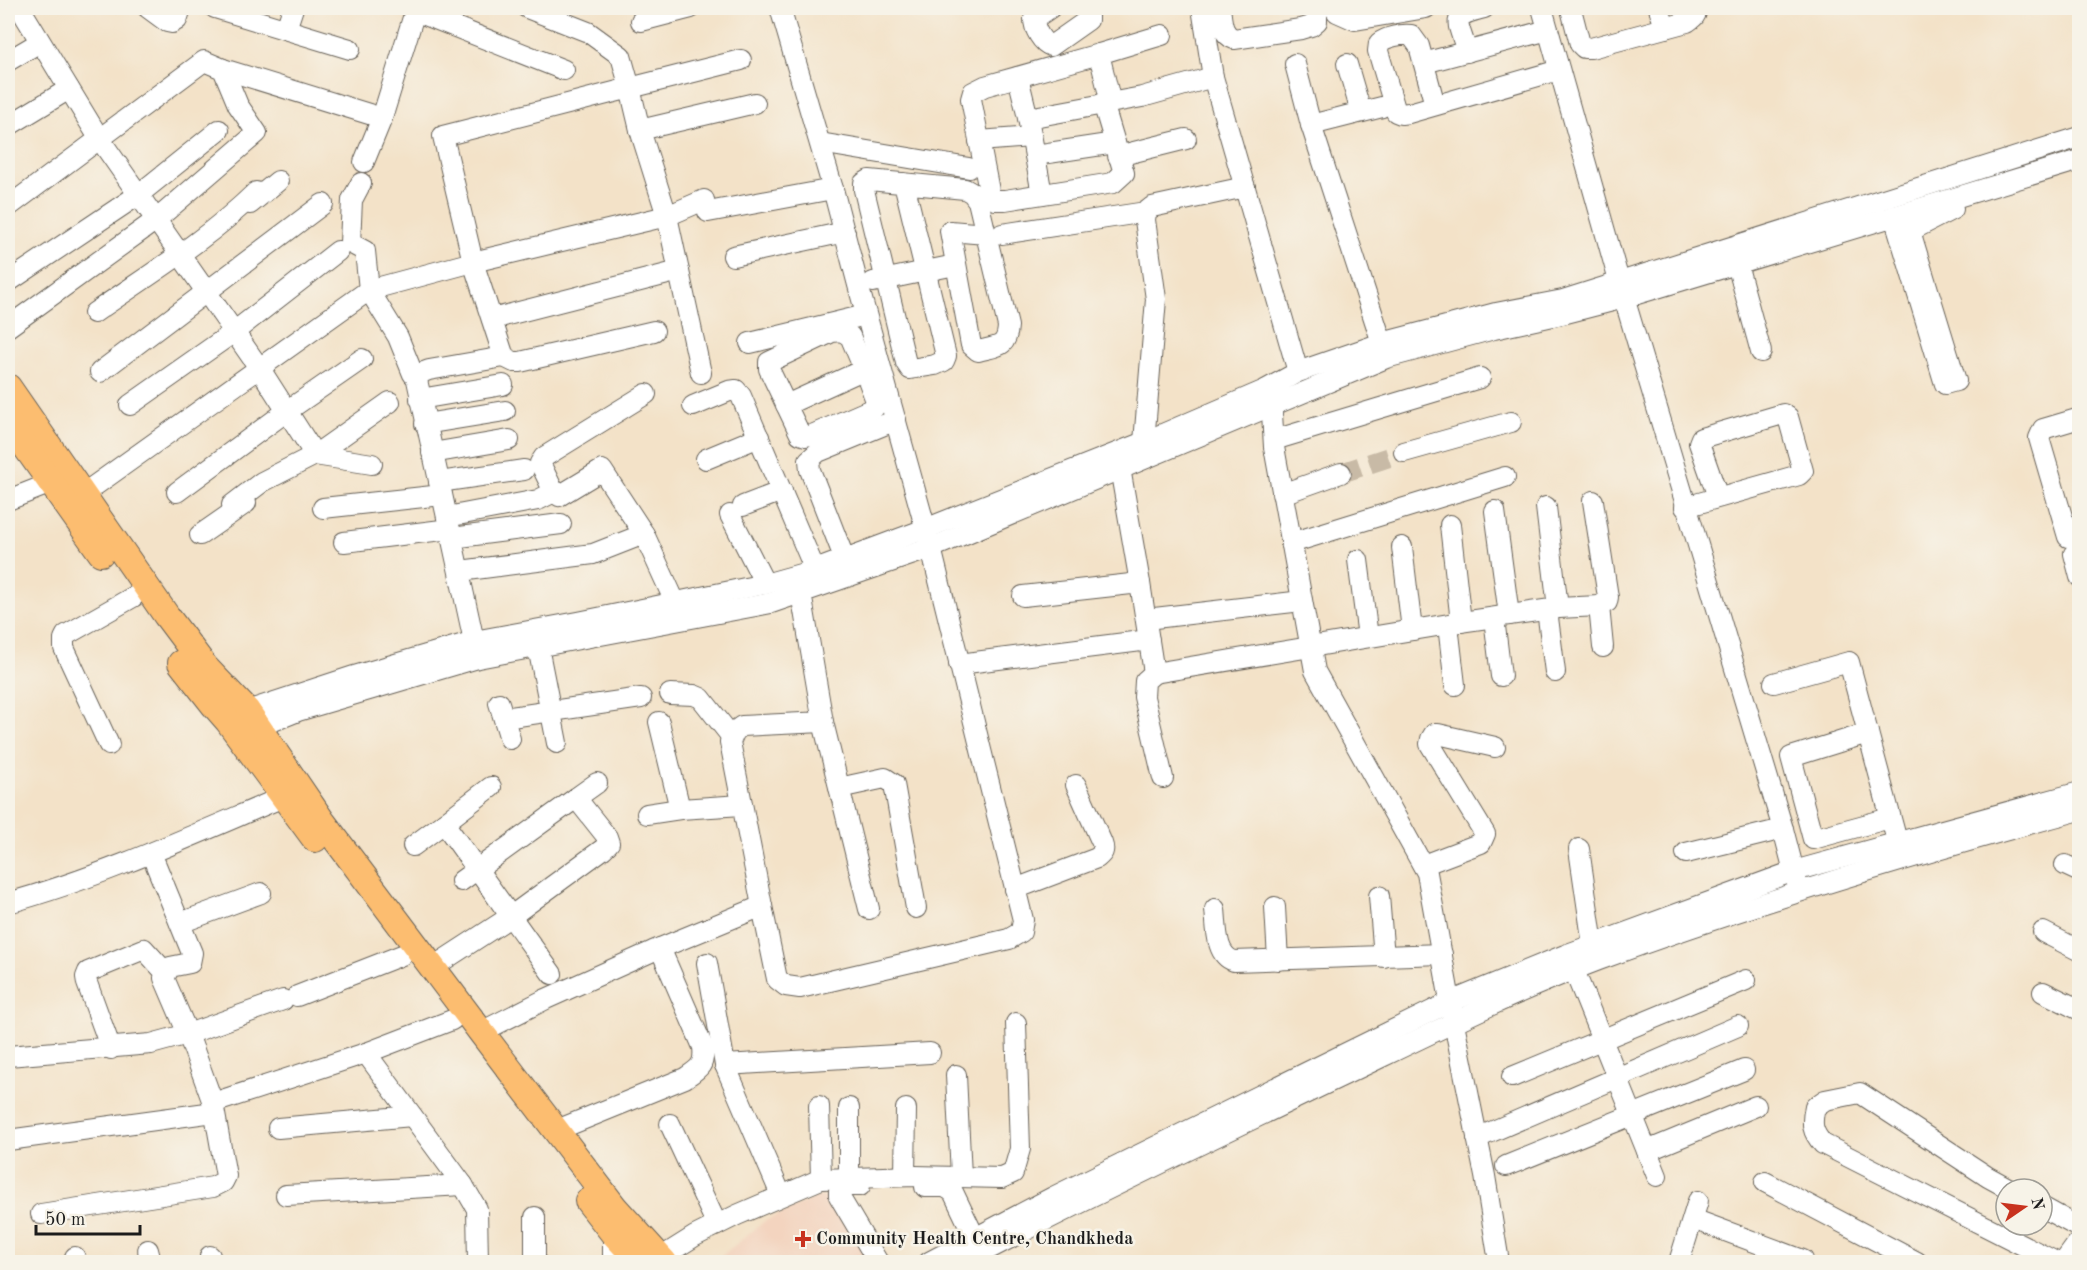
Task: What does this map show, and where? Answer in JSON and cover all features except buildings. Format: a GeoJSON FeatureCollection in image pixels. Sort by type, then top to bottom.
{"type":"FeatureCollection","features":[{"type":"Feature","properties":{"kind":"main road"},"geometry":{"type":"LineString","coordinates":[[8,387],[68,484],[133,597],[214,705],[243,723],[283,796],[613,1233],[654,1261]]}},
{"type":"Feature","properties":{"kind":"main road"},"geometry":{"type":"LineString","coordinates":[[8,422],[68,484],[111,538],[243,723],[322,821],[654,1261]]}},
{"type":"Feature","properties":{"kind":"street"},"geometry":{"type":"LineString","coordinates":[[20,8],[99,138],[260,369],[315,455]]}},
{"type":"Feature","properties":{"kind":"street"},"geometry":{"type":"LineString","coordinates":[[148,8],[167,22],[172,23],[177,20],[181,8]]}},
{"type":"Feature","properties":{"kind":"street"},"geometry":{"type":"LineString","coordinates":[[215,8],[350,49]]}},
{"type":"Feature","properties":{"kind":"street"},"geometry":{"type":"LineString","coordinates":[[286,29],[293,8]]}},
{"type":"Feature","properties":{"kind":"street"},"geometry":{"type":"LineString","coordinates":[[527,8],[588,32],[621,56],[640,130],[667,216],[701,373]]}},
{"type":"Feature","properties":{"kind":"street"},"geometry":{"type":"LineString","coordinates":[[641,21],[691,8]]}},
{"type":"Feature","properties":{"kind":"street"},"geometry":{"type":"LineString","coordinates":[[780,8],[833,189],[866,315],[872,366],[876,401],[874,408],[806,436],[800,434],[769,369],[769,362],[779,356],[832,332],[841,331],[850,336],[872,366],[896,420],[928,538],[1023,920],[1021,932],[1009,939],[800,988],[786,986],[777,979],[730,742],[731,736],[742,726],[823,722]]}},
{"type":"Feature","properties":{"kind":"street"},"geometry":{"type":"LineString","coordinates":[[1050,8],[1034,19],[1034,25],[1046,44],[1051,46],[1088,20],[1088,12],[1085,8]]}},
{"type":"Feature","properties":{"kind":"street"},"geometry":{"type":"LineString","coordinates":[[1202,8],[1213,77],[1298,372]]}},
{"type":"Feature","properties":{"kind":"street"},"geometry":{"type":"LineString","coordinates":[[1220,8],[1224,31],[1228,37],[1234,39],[1311,26],[1317,21],[1317,8]]}},
{"type":"Feature","properties":{"kind":"street"},"geometry":{"type":"LineString","coordinates":[[1334,8],[1337,12],[1355,20],[1426,8]]}},
{"type":"Feature","properties":{"kind":"street"},"geometry":{"type":"LineString","coordinates":[[1467,52],[1458,22],[1459,17],[1464,13],[1484,8]]}},
{"type":"Feature","properties":{"kind":"street"},"geometry":{"type":"LineString","coordinates":[[1424,63],[1467,52],[1574,8],[1580,44],[1584,48],[1665,28],[1694,18],[1695,8]]}},
{"type":"Feature","properties":{"kind":"street"},"geometry":{"type":"LineString","coordinates":[[1659,8],[1665,28]]}},
{"type":"Feature","properties":{"kind":"street"},"geometry":{"type":"LineString","coordinates":[[363,162],[382,118],[416,9],[564,70]]}},
{"type":"Feature","properties":{"kind":"street"},"geometry":{"type":"LineString","coordinates":[[1545,18],[1685,507],[1783,829],[1799,892]]}},
{"type":"Feature","properties":{"kind":"street"},"geometry":{"type":"LineString","coordinates":[[1435,105],[1419,46],[1411,35],[1404,34],[1379,43],[1378,51],[1396,112],[1401,114],[1435,105],[1559,70]]}},
{"type":"Feature","properties":{"kind":"street"},"geometry":{"type":"LineString","coordinates":[[1099,54],[1107,103],[1124,173],[1113,183],[995,201],[990,196],[971,99],[973,92],[985,86],[1162,35]]}},
{"type":"Feature","properties":{"kind":"street"},"geometry":{"type":"LineString","coordinates":[[8,61],[40,42]]}},
{"type":"Feature","properties":{"kind":"street"},"geometry":{"type":"LineString","coordinates":[[504,357],[473,262],[443,136],[741,60]]}},
{"type":"Feature","properties":{"kind":"street"},"geometry":{"type":"LineString","coordinates":[[8,207],[204,61],[223,69],[382,118]]}},
{"type":"Feature","properties":{"kind":"street"},"geometry":{"type":"LineString","coordinates":[[1295,64],[1311,125],[1382,343]]}},
{"type":"Feature","properties":{"kind":"street"},"geometry":{"type":"LineString","coordinates":[[1347,64],[1361,112]]}},
{"type":"Feature","properties":{"kind":"street"},"geometry":{"type":"LineString","coordinates":[[8,327],[156,220],[257,133],[238,105],[223,69]]}},
{"type":"Feature","properties":{"kind":"street"},"geometry":{"type":"LineString","coordinates":[[1018,77],[1042,194]]}},
{"type":"Feature","properties":{"kind":"street"},"geometry":{"type":"LineString","coordinates":[[1031,136],[1107,103],[1142,97],[1213,77]]}},
{"type":"Feature","properties":{"kind":"street"},"geometry":{"type":"LineString","coordinates":[[8,126],[69,89]]}},
{"type":"Feature","properties":{"kind":"street"},"geometry":{"type":"LineString","coordinates":[[640,130],[755,103]]}},
{"type":"Feature","properties":{"kind":"street"},"geometry":{"type":"LineString","coordinates":[[1311,125],[1382,107]]}},
{"type":"Feature","properties":{"kind":"street"},"geometry":{"type":"LineString","coordinates":[[8,282],[138,195],[219,130]]}},
{"type":"Feature","properties":{"kind":"street"},"geometry":{"type":"LineString","coordinates":[[979,141],[1031,136],[1117,149],[1186,139]]}},
{"type":"Feature","properties":{"kind":"street"},"geometry":{"type":"LineString","coordinates":[[243,723],[298,711],[478,658],[759,605],[801,593],[1144,442],[1386,358],[1494,329],[1562,314],[1733,248],[2079,137]]}},
{"type":"Feature","properties":{"kind":"street"},"geometry":{"type":"LineString","coordinates":[[820,143],[969,168]]}},
{"type":"Feature","properties":{"kind":"street"},"geometry":{"type":"LineString","coordinates":[[243,723],[354,676],[474,641],[765,584],[928,538],[1120,468],[1271,397],[1298,372],[1382,343],[1496,313],[1622,290],[1737,264],[2079,160]]}},
{"type":"Feature","properties":{"kind":"street"},"geometry":{"type":"LineString","coordinates":[[904,183],[946,356],[944,361],[910,369],[906,363],[864,183],[869,180],[904,183],[965,189],[972,193],[994,234],[1008,326],[1008,337],[1002,345],[978,351],[971,345],[950,231]]}},
{"type":"Feature","properties":{"kind":"street"},"geometry":{"type":"LineString","coordinates":[[94,313],[180,256],[278,182]]}},
{"type":"Feature","properties":{"kind":"street"},"geometry":{"type":"LineString","coordinates":[[361,183],[352,200],[350,243],[365,251],[369,290],[398,337],[413,374]]}},
{"type":"Feature","properties":{"kind":"street"},"geometry":{"type":"LineString","coordinates":[[915,228],[994,234],[1146,212],[1152,207],[1245,187]]}},
{"type":"Feature","properties":{"kind":"street"},"geometry":{"type":"LineString","coordinates":[[8,500],[68,484],[260,369],[369,290],[473,262],[706,206],[833,189]]}},
{"type":"Feature","properties":{"kind":"street"},"geometry":{"type":"LineString","coordinates":[[180,256],[238,210],[256,192]]}},
{"type":"Feature","properties":{"kind":"street"},"geometry":{"type":"LineString","coordinates":[[1905,233],[1953,209],[1950,199]]}},
{"type":"Feature","properties":{"kind":"street"},"geometry":{"type":"LineString","coordinates":[[100,372],[323,204]]}},
{"type":"Feature","properties":{"kind":"street"},"geometry":{"type":"LineString","coordinates":[[1144,442],[1156,299],[1145,220],[1146,212]]}},
{"type":"Feature","properties":{"kind":"street"},"geometry":{"type":"LineString","coordinates":[[1894,216],[1905,233],[1956,381],[1945,384],[1905,233]]}},
{"type":"Feature","properties":{"kind":"street"},"geometry":{"type":"LineString","coordinates":[[733,256],[845,232]]}},
{"type":"Feature","properties":{"kind":"street"},"geometry":{"type":"LineString","coordinates":[[130,405],[234,332],[338,251]]}},
{"type":"Feature","properties":{"kind":"street"},"geometry":{"type":"LineString","coordinates":[[1737,264],[1761,352]]}},
{"type":"Feature","properties":{"kind":"street"},"geometry":{"type":"LineString","coordinates":[[858,285],[955,265]]}},
{"type":"Feature","properties":{"kind":"street"},"geometry":{"type":"LineString","coordinates":[[492,319],[679,271]]}},
{"type":"Feature","properties":{"kind":"street"},"geometry":{"type":"LineString","coordinates":[[750,343],[866,315]]}},
{"type":"Feature","properties":{"kind":"street"},"geometry":{"type":"LineString","coordinates":[[474,641],[420,399],[417,380],[421,373],[504,357],[520,362],[654,331]]}},
{"type":"Feature","properties":{"kind":"street"},"geometry":{"type":"LineString","coordinates":[[177,492],[362,359]]}},
{"type":"Feature","properties":{"kind":"street"},"geometry":{"type":"LineString","coordinates":[[786,405],[872,366]]}},
{"type":"Feature","properties":{"kind":"street"},"geometry":{"type":"LineString","coordinates":[[1274,440],[1480,378]]}},
{"type":"Feature","properties":{"kind":"street"},"geometry":{"type":"LineString","coordinates":[[420,399],[503,385]]}},
{"type":"Feature","properties":{"kind":"street"},"geometry":{"type":"LineString","coordinates":[[693,406],[736,390],[759,437],[815,570]]}},
{"type":"Feature","properties":{"kind":"street"},"geometry":{"type":"LineString","coordinates":[[646,394],[541,460],[540,463],[554,492],[559,496],[602,470],[644,534],[675,602]]}},
{"type":"Feature","properties":{"kind":"street"},"geometry":{"type":"LineString","coordinates":[[1271,397],[1274,440],[1282,494],[1315,672],[1426,873],[1499,1263]]}},
{"type":"Feature","properties":{"kind":"street"},"geometry":{"type":"LineString","coordinates":[[200,535],[390,402]]}},
{"type":"Feature","properties":{"kind":"street"},"geometry":{"type":"LineString","coordinates":[[425,424],[505,411]]}},
{"type":"Feature","properties":{"kind":"street"},"geometry":{"type":"LineString","coordinates":[[1685,507],[1799,475],[1803,471],[1788,417],[1783,414],[1701,438],[1700,443],[1718,497]]}},
{"type":"Feature","properties":{"kind":"street"},"geometry":{"type":"LineString","coordinates":[[2079,418],[2043,429],[2039,438],[2074,543],[2073,554],[2079,577]]}},
{"type":"Feature","properties":{"kind":"street"},"geometry":{"type":"LineString","coordinates":[[845,560],[810,470],[809,460],[818,452],[896,420]]}},
{"type":"Feature","properties":{"kind":"street"},"geometry":{"type":"LineString","coordinates":[[1404,452],[1511,422]]}},
{"type":"Feature","properties":{"kind":"street"},"geometry":{"type":"LineString","coordinates":[[706,459],[759,437]]}},
{"type":"Feature","properties":{"kind":"street"},"geometry":{"type":"LineString","coordinates":[[432,453],[509,440]]}},
{"type":"Feature","properties":{"kind":"street"},"geometry":{"type":"LineString","coordinates":[[232,505],[262,482],[315,455],[372,464]]}},
{"type":"Feature","properties":{"kind":"street"},"geometry":{"type":"LineString","coordinates":[[1120,468],[1154,673]]}},
{"type":"Feature","properties":{"kind":"street"},"geometry":{"type":"LineString","coordinates":[[323,508],[440,488],[525,470]]}},
{"type":"Feature","properties":{"kind":"street"},"geometry":{"type":"LineString","coordinates":[[1282,494],[1341,473]]}},
{"type":"Feature","properties":{"kind":"street"},"geometry":{"type":"LineString","coordinates":[[1291,543],[1505,477]]}},
{"type":"Feature","properties":{"kind":"street"},"geometry":{"type":"LineString","coordinates":[[765,584],[737,510],[782,491]]}},
{"type":"Feature","properties":{"kind":"street"},"geometry":{"type":"LineString","coordinates":[[450,528],[538,500],[554,492]]}},
{"type":"Feature","properties":{"kind":"street"},"geometry":{"type":"LineString","coordinates":[[1163,778],[1144,697],[1145,681],[1154,673],[1412,630],[1553,609],[1599,606],[1607,602],[1608,597],[1593,501]]}},
{"type":"Feature","properties":{"kind":"street"},"geometry":{"type":"LineString","coordinates":[[1546,507],[1555,672]]}},
{"type":"Feature","properties":{"kind":"street"},"geometry":{"type":"LineString","coordinates":[[1495,511],[1501,617],[1500,676]]}},
{"type":"Feature","properties":{"kind":"street"},"geometry":{"type":"LineString","coordinates":[[344,542],[450,528],[561,524]]}},
{"type":"Feature","properties":{"kind":"street"},"geometry":{"type":"LineString","coordinates":[[1450,525],[1455,624],[1455,685]]}},
{"type":"Feature","properties":{"kind":"street"},"geometry":{"type":"LineString","coordinates":[[460,571],[593,554],[644,534]]}},
{"type":"Feature","properties":{"kind":"street"},"geometry":{"type":"LineString","coordinates":[[1402,547],[1412,630]]}},
{"type":"Feature","properties":{"kind":"street"},"geometry":{"type":"LineString","coordinates":[[1358,560],[1368,637]]}},
{"type":"Feature","properties":{"kind":"street"},"geometry":{"type":"LineString","coordinates":[[1023,596],[1140,583]]}},
{"type":"Feature","properties":{"kind":"street"},"geometry":{"type":"LineString","coordinates":[[801,593],[823,722],[869,909]]}},
{"type":"Feature","properties":{"kind":"street"},"geometry":{"type":"LineString","coordinates":[[109,745],[64,648],[64,639],[66,635],[133,597]]}},
{"type":"Feature","properties":{"kind":"street"},"geometry":{"type":"LineString","coordinates":[[1146,619],[1302,601]]}},
{"type":"Feature","properties":{"kind":"street"},"geometry":{"type":"LineString","coordinates":[[1599,606],[1603,647]]}},
{"type":"Feature","properties":{"kind":"street"},"geometry":{"type":"LineString","coordinates":[[959,664],[1149,639]]}},
{"type":"Feature","properties":{"kind":"street"},"geometry":{"type":"LineString","coordinates":[[538,647],[557,743]]}},
{"type":"Feature","properties":{"kind":"street"},"geometry":{"type":"LineString","coordinates":[[1774,683],[1849,662],[1897,841]]}},
{"type":"Feature","properties":{"kind":"street"},"geometry":{"type":"LineString","coordinates":[[670,694],[694,695],[701,698],[731,736]]}},
{"type":"Feature","properties":{"kind":"street"},"geometry":{"type":"LineString","coordinates":[[510,739],[502,710],[551,711],[641,698]]}},
{"type":"Feature","properties":{"kind":"street"},"geometry":{"type":"LineString","coordinates":[[660,722],[680,809]]}},
{"type":"Feature","properties":{"kind":"street"},"geometry":{"type":"LineString","coordinates":[[1868,733],[1791,757],[1812,839],[1890,818]]}},
{"type":"Feature","properties":{"kind":"street"},"geometry":{"type":"LineString","coordinates":[[1423,866],[1481,843],[1485,834],[1431,744],[1434,734],[1495,747]]}},
{"type":"Feature","properties":{"kind":"street"},"geometry":{"type":"LineString","coordinates":[[839,788],[885,778],[894,784],[916,908]]}},
{"type":"Feature","properties":{"kind":"street"},"geometry":{"type":"LineString","coordinates":[[469,875],[597,783]]}},
{"type":"Feature","properties":{"kind":"street"},"geometry":{"type":"LineString","coordinates":[[1015,889],[1103,854],[1102,843],[1076,785]]}},
{"type":"Feature","properties":{"kind":"street"},"geometry":{"type":"LineString","coordinates":[[413,846],[491,787]]}},
{"type":"Feature","properties":{"kind":"street"},"geometry":{"type":"LineString","coordinates":[[929,1263],[1053,1197],[1450,1002],[1593,945],[1794,871],[2079,792]]}},
{"type":"Feature","properties":{"kind":"street"},"geometry":{"type":"LineString","coordinates":[[8,903],[94,875],[151,853],[283,796]]}},
{"type":"Feature","properties":{"kind":"street"},"geometry":{"type":"LineString","coordinates":[[432,967],[510,917],[609,843],[608,837],[576,798]]}},
{"type":"Feature","properties":{"kind":"street"},"geometry":{"type":"LineString","coordinates":[[647,814],[680,809],[742,805]]}},
{"type":"Feature","properties":{"kind":"street"},"geometry":{"type":"LineString","coordinates":[[964,1263],[1060,1211],[1454,1023],[1574,970],[1799,892],[2079,810]]}},
{"type":"Feature","properties":{"kind":"street"},"geometry":{"type":"LineString","coordinates":[[444,823],[469,875],[510,917],[552,974]]}},
{"type":"Feature","properties":{"kind":"street"},"geometry":{"type":"LineString","coordinates":[[1686,853],[1783,829]]}},
{"type":"Feature","properties":{"kind":"street"},"geometry":{"type":"LineString","coordinates":[[1579,849],[1593,945]]}},
{"type":"Feature","properties":{"kind":"street"},"geometry":{"type":"LineString","coordinates":[[41,1214],[213,1186],[223,1182],[226,1176],[214,1107],[188,1034],[164,978],[170,967],[190,963],[192,953],[151,853]]}},
{"type":"Feature","properties":{"kind":"street"},"geometry":{"type":"LineString","coordinates":[[180,923],[261,893]]}},
{"type":"Feature","properties":{"kind":"street"},"geometry":{"type":"LineString","coordinates":[[1379,896],[1384,957]]}},
{"type":"Feature","properties":{"kind":"street"},"geometry":{"type":"LineString","coordinates":[[481,1032],[546,999],[762,906]]}},
{"type":"Feature","properties":{"kind":"street"},"geometry":{"type":"LineString","coordinates":[[1275,907],[1278,960]]}},
{"type":"Feature","properties":{"kind":"street"},"geometry":{"type":"LineString","coordinates":[[1215,909],[1221,950],[1226,959],[1234,962],[1442,954]]}},
{"type":"Feature","properties":{"kind":"street"},"geometry":{"type":"LineString","coordinates":[[2043,932],[2079,951]]}},
{"type":"Feature","properties":{"kind":"street"},"geometry":{"type":"LineString","coordinates":[[111,1049],[87,983],[88,972],[144,949],[166,973]]}},
{"type":"Feature","properties":{"kind":"street"},"geometry":{"type":"LineString","coordinates":[[656,950],[676,1004]]}},
{"type":"Feature","properties":{"kind":"street"},"geometry":{"type":"LineString","coordinates":[[557,1130],[685,1077],[701,1065],[704,1057],[703,1047],[656,950]]}},
{"type":"Feature","properties":{"kind":"street"},"geometry":{"type":"LineString","coordinates":[[8,1056],[151,1044],[188,1034],[290,998],[402,955]]}},
{"type":"Feature","properties":{"kind":"street"},"geometry":{"type":"LineString","coordinates":[[707,963],[725,1065],[781,1195]]}},
{"type":"Feature","properties":{"kind":"street"},"geometry":{"type":"LineString","coordinates":[[1574,970],[1657,1176]]}},
{"type":"Feature","properties":{"kind":"street"},"geometry":{"type":"LineString","coordinates":[[1512,1077],[1746,980]]}},
{"type":"Feature","properties":{"kind":"street"},"geometry":{"type":"LineString","coordinates":[[2043,992],[2079,1010]]}},
{"type":"Feature","properties":{"kind":"street"},"geometry":{"type":"LineString","coordinates":[[8,1140],[214,1107],[452,1020]]}},
{"type":"Feature","properties":{"kind":"street"},"geometry":{"type":"LineString","coordinates":[[654,1261],[717,1225],[821,1179],[905,1176],[1002,1178],[1013,1173],[1020,1149],[1016,1023]]}},
{"type":"Feature","properties":{"kind":"street"},"geometry":{"type":"LineString","coordinates":[[1477,1138],[1738,1026]]}},
{"type":"Feature","properties":{"kind":"street"},"geometry":{"type":"LineString","coordinates":[[366,1053],[463,1185],[477,1209],[478,1263]]}},
{"type":"Feature","properties":{"kind":"street"},"geometry":{"type":"LineString","coordinates":[[725,1065],[930,1053]]}},
{"type":"Feature","properties":{"kind":"street"},"geometry":{"type":"LineString","coordinates":[[1506,1166],[1744,1070]]}},
{"type":"Feature","properties":{"kind":"street"},"geometry":{"type":"LineString","coordinates":[[956,1075],[961,1176]]}},
{"type":"Feature","properties":{"kind":"street"},"geometry":{"type":"LineString","coordinates":[[1994,1180],[1860,1093],[1825,1100],[1815,1107],[1812,1122],[1814,1134],[1823,1144],[1994,1232]]}},
{"type":"Feature","properties":{"kind":"street"},"geometry":{"type":"LineString","coordinates":[[819,1106],[821,1179]]}},
{"type":"Feature","properties":{"kind":"street"},"geometry":{"type":"LineString","coordinates":[[1647,1151],[1756,1106]]}},
{"type":"Feature","properties":{"kind":"street"},"geometry":{"type":"LineString","coordinates":[[849,1108],[849,1179]]}},
{"type":"Feature","properties":{"kind":"street"},"geometry":{"type":"LineString","coordinates":[[905,1176],[906,1109]]}},
{"type":"Feature","properties":{"kind":"street"},"geometry":{"type":"LineString","coordinates":[[278,1128],[412,1116]]}},
{"type":"Feature","properties":{"kind":"street"},"geometry":{"type":"LineString","coordinates":[[670,1124],[717,1225]]}},
{"type":"Feature","properties":{"kind":"street"},"geometry":{"type":"LineString","coordinates":[[1765,1182],[1917,1263]]}},
{"type":"Feature","properties":{"kind":"street"},"geometry":{"type":"LineString","coordinates":[[286,1195],[463,1185]]}},
{"type":"Feature","properties":{"kind":"street"},"geometry":{"type":"LineString","coordinates":[[878,1263],[839,1196],[839,1190],[843,1186],[945,1187],[952,1192],[975,1238]]}},
{"type":"Feature","properties":{"kind":"street"},"geometry":{"type":"LineString","coordinates":[[1679,1263],[1696,1210],[1803,1260]]}},
{"type":"Feature","properties":{"kind":"street"},"geometry":{"type":"LineString","coordinates":[[2054,1214],[2079,1228]]}},
{"type":"Feature","properties":{"kind":"street"},"geometry":{"type":"LineString","coordinates":[[535,1217],[535,1263]]}},
{"type":"Feature","properties":{"kind":"street"},"geometry":{"type":"LineString","coordinates":[[613,1233],[613,1263]]}},
{"type":"Feature","properties":{"kind":"street"},"geometry":{"type":"LineString","coordinates":[[2004,1237],[2055,1263]]}},
{"type":"Feature","properties":{"kind":"street"},"geometry":{"type":"LineString","coordinates":[[2064,1263],[2079,1240]]}},
{"type":"Feature","properties":{"kind":"shaded area","name":"Community Health Centre, Chandkheda"},"geometry":{"type":"Polygon","coordinates":[[[818,1196],[851,1202],[872,1262],[722,1262],[719,1258],[765,1221],[818,1196]]]}},
{"type":"Feature","properties":{"kind":"tunnel"},"geometry":{"type":"LineString","coordinates":[[1341,473],[1404,452]]}},
{"type":"Feature","properties":{"kind":"place","name":"Community Health Centre, Chandkheda"},"geometry":{"type":"Point","coordinates":[803,1239]}}]}
